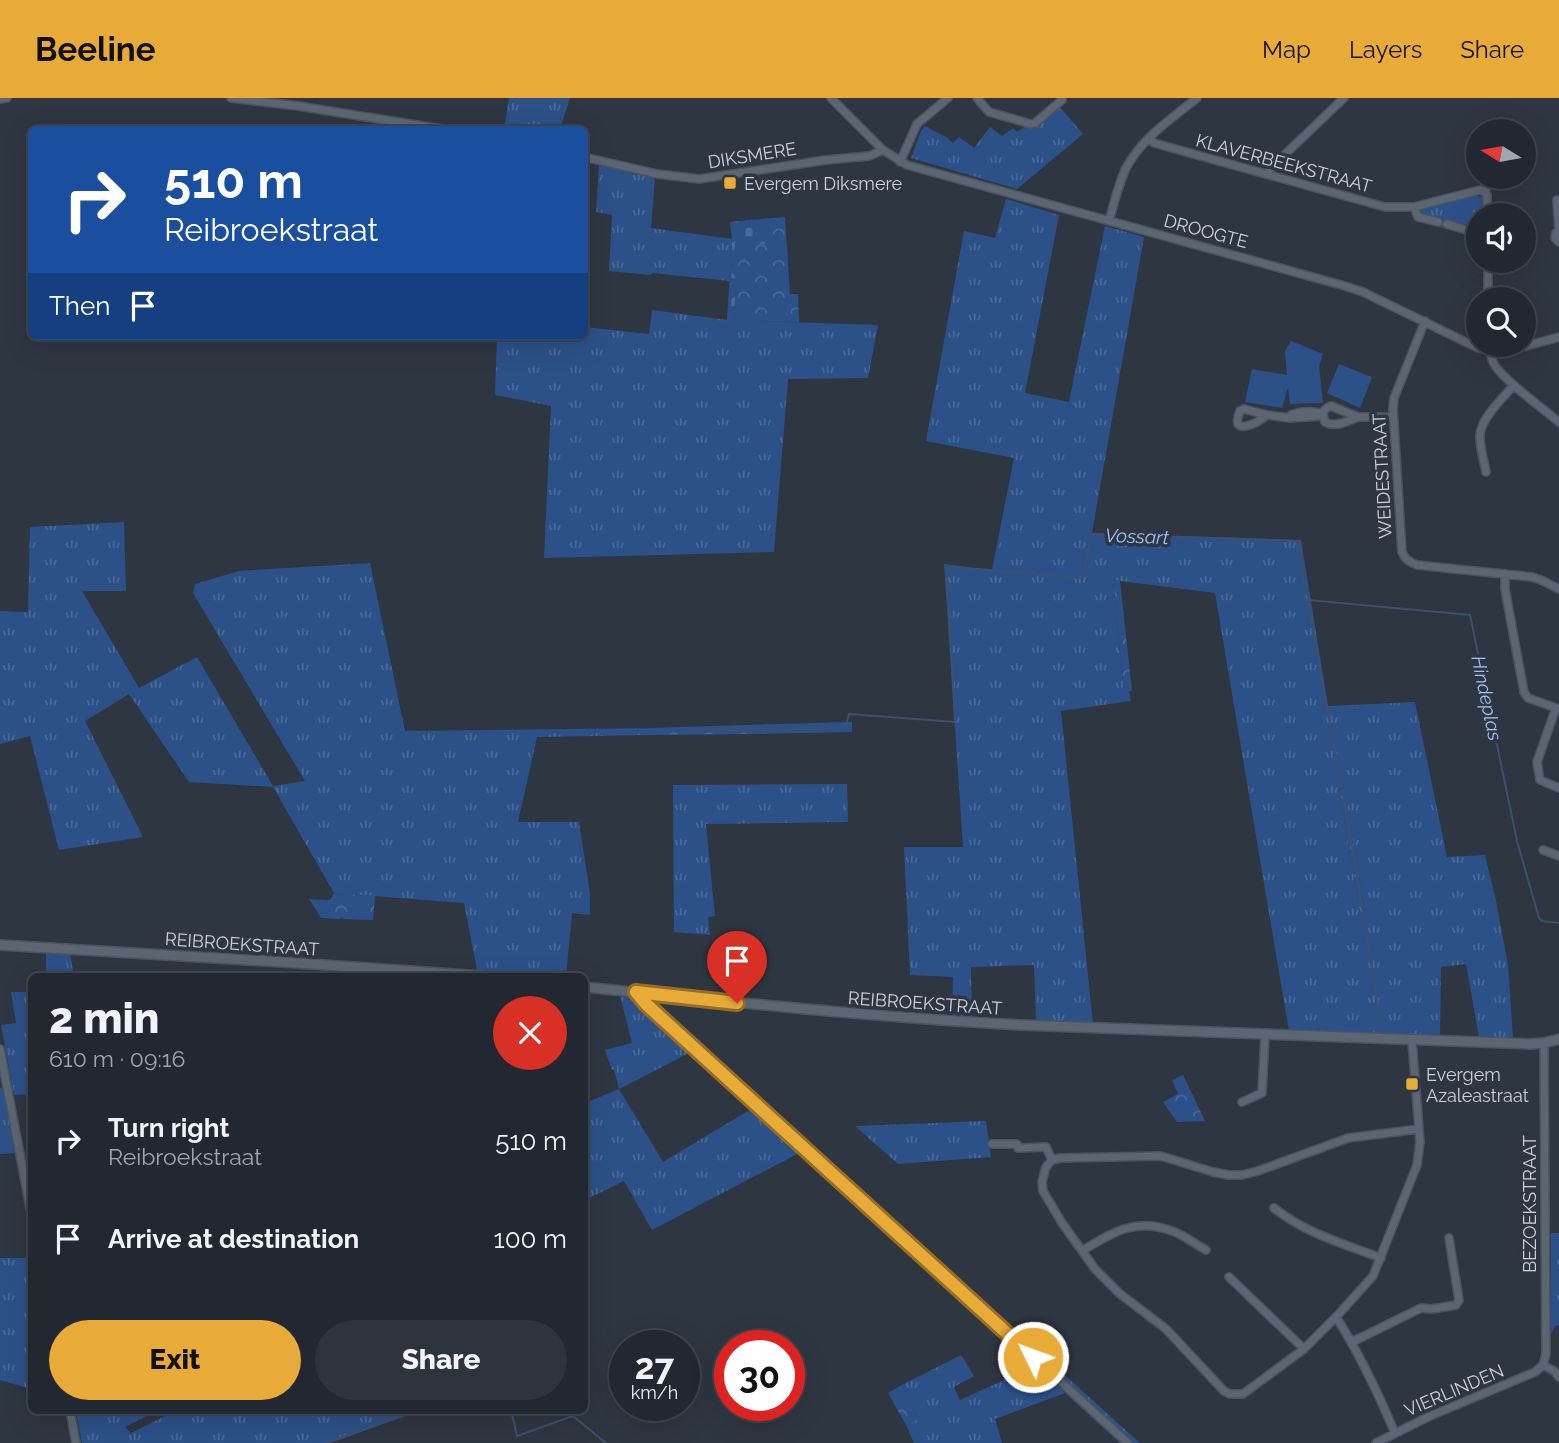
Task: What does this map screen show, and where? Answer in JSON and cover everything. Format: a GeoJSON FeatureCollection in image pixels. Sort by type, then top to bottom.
{"type":"FeatureCollection","features":[{"type":"Feature","properties":{"kind":"street"},"geometry":{"type":"LineString","coordinates":[[0,99],[7,98]]}},
{"type":"Feature","properties":{"kind":"street"},"geometry":{"type":"LineString","coordinates":[[231,98],[423,126]]}},
{"type":"Feature","properties":{"kind":"street","name":"DROOGTE"},"geometry":{"type":"LineString","coordinates":[[831,98],[900,162],[1345,286],[1466,340]]}},
{"type":"Feature","properties":{"kind":"street"},"geometry":{"type":"LineString","coordinates":[[900,162],[918,124],[948,98]]}},
{"type":"Feature","properties":{"kind":"street"},"geometry":{"type":"LineString","coordinates":[[977,98],[989,112],[1031,124],[1062,99]]}},
{"type":"Feature","properties":{"kind":"street"},"geometry":{"type":"LineString","coordinates":[[1109,221],[1124,173],[1134,156],[1149,138],[1197,98]]}},
{"type":"Feature","properties":{"kind":"street"},"geometry":{"type":"LineString","coordinates":[[1266,174],[1343,98]]}},
{"type":"Feature","properties":{"kind":"street","name":"KLAVERBEEKSTRAAT"},"geometry":{"type":"LineString","coordinates":[[1149,138],[1154,144],[1384,206],[1414,207],[1480,190],[1485,192]]}},
{"type":"Feature","properties":{"kind":"street","name":"DIKSMERE"},"geometry":{"type":"LineString","coordinates":[[588,158],[657,174],[699,179],[869,156],[884,150]]}},
{"type":"Feature","properties":{"kind":"street"},"geometry":{"type":"LineString","coordinates":[[1486,189],[1487,203]]}},
{"type":"Feature","properties":{"kind":"street"},"geometry":{"type":"LineString","coordinates":[[1557,200],[1559,231],[1555,238],[1559,242]]}},
{"type":"Feature","properties":{"kind":"street","name":"KLAVERBEEKSTRAAT"},"geometry":{"type":"LineString","coordinates":[[1414,207],[1418,217],[1438,222]]}},
{"type":"Feature","properties":{"kind":"street"},"geometry":{"type":"LineString","coordinates":[[1447,224],[1466,229]]}},
{"type":"Feature","properties":{"kind":"street","name":"WEIDESTRAAT"},"geometry":{"type":"LineString","coordinates":[[1425,321],[1394,398],[1402,552],[1410,563],[1417,565],[1505,573],[1541,580],[1559,589]]}},
{"type":"Feature","properties":{"kind":"street"},"geometry":{"type":"LineString","coordinates":[[1536,343],[1559,338]]}},
{"type":"Feature","properties":{"kind":"street"},"geometry":{"type":"LineString","coordinates":[[1492,357],[1494,364],[1514,385],[1559,422]]}},
{"type":"Feature","properties":{"kind":"street"},"geometry":{"type":"LineString","coordinates":[[1486,472],[1479,435],[1481,428],[1514,385]]}},
{"type":"Feature","properties":{"kind":"street"},"geometry":{"type":"LineString","coordinates":[[1358,417],[1331,406],[1326,408],[1323,415],[1328,425],[1358,417],[1393,417]]}},
{"type":"Feature","properties":{"kind":"street"},"geometry":{"type":"LineString","coordinates":[[1267,415],[1290,418],[1296,413],[1314,412],[1323,415]]}},
{"type":"Feature","properties":{"kind":"street"},"geometry":{"type":"LineString","coordinates":[[1505,573],[1505,589],[1524,692],[1528,698],[1557,709],[1537,762],[1540,780],[1559,788]]}},
{"type":"Feature","properties":{"kind":"street"},"geometry":{"type":"LineString","coordinates":[[1543,850],[1559,856]]}},
{"type":"Feature","properties":{"kind":"street","name":"REIBROEKSTRAAT"},"geometry":{"type":"LineString","coordinates":[[0,945],[439,973]]}},
{"type":"Feature","properties":{"kind":"street","name":"REIBROEKSTRAAT"},"geometry":{"type":"LineString","coordinates":[[588,987],[939,1021],[1412,1041],[1530,1044],[1559,1039]]}},
{"type":"Feature","properties":{"kind":"street"},"geometry":{"type":"LineString","coordinates":[[636,992],[1128,1443]]}},
{"type":"Feature","properties":{"kind":"street"},"geometry":{"type":"LineString","coordinates":[[1242,1102],[1262,1093],[1265,1035]]}},
{"type":"Feature","properties":{"kind":"street"},"geometry":{"type":"LineString","coordinates":[[1412,1041],[1419,1129],[1420,1142],[1417,1165],[1373,1276],[1304,1349],[1248,1392],[1237,1395],[1224,1391],[1166,1329],[1111,1285],[1095,1269],[1042,1191],[1043,1174],[1052,1160],[1161,1156],[1213,1172],[1242,1175],[1348,1138],[1419,1129]]}},
{"type":"Feature","properties":{"kind":"street","name":"BEZOEKSTRAAT"},"geometry":{"type":"LineString","coordinates":[[1543,1365],[1546,1354],[1544,1043]]}},
{"type":"Feature","properties":{"kind":"street"},"geometry":{"type":"LineString","coordinates":[[0,1049],[28,1197]]}},
{"type":"Feature","properties":{"kind":"street"},"geometry":{"type":"LineString","coordinates":[[992,1144],[1017,1144],[1018,1148],[1046,1147],[1052,1160]]}},
{"type":"Feature","properties":{"kind":"street"},"geometry":{"type":"LineString","coordinates":[[1274,1208],[1306,1229],[1381,1258]]}},
{"type":"Feature","properties":{"kind":"street"},"geometry":{"type":"LineString","coordinates":[[1082,1251],[1112,1232],[1129,1226],[1155,1226],[1172,1231],[1206,1250]]}},
{"type":"Feature","properties":{"kind":"street"},"geometry":{"type":"LineString","coordinates":[[1352,1342],[1421,1308],[1456,1305],[1459,1300],[1449,1238]]}},
{"type":"Feature","properties":{"kind":"street"},"geometry":{"type":"LineString","coordinates":[[1229,1277],[1304,1349]]}},
{"type":"Feature","properties":{"kind":"street"},"geometry":{"type":"LineString","coordinates":[[1336,1317],[1352,1342],[1395,1433]]}},
{"type":"Feature","properties":{"kind":"street"},"geometry":{"type":"LineString","coordinates":[[1543,1365],[1559,1377]]}},
{"type":"Feature","properties":{"kind":"street","name":"VIERLINDEN"},"geometry":{"type":"LineString","coordinates":[[1376,1443],[1430,1416],[1535,1372],[1543,1365]]}},
{"type":"Feature","properties":{"kind":"street"},"geometry":{"type":"LineString","coordinates":[[70,1414],[76,1443]]}},
{"type":"Feature","properties":{"kind":"green space"},"geometry":{"type":"Polygon","coordinates":[[[509,98],[570,98],[561,126],[504,126],[509,98]]]}},
{"type":"Feature","properties":{"kind":"green space"},"geometry":{"type":"Polygon","coordinates":[[[1059,106],[1083,134],[1017,189],[911,158],[925,126],[953,143],[959,137],[974,148],[990,127],[1002,136],[1013,128],[1017,132],[1026,126],[1034,127],[1059,106]]]}},
{"type":"Feature","properties":{"kind":"green space"},"geometry":{"type":"Polygon","coordinates":[[[599,165],[655,177],[651,228],[732,239],[730,281],[609,271],[612,215],[596,212],[599,165]]]}},
{"type":"Feature","properties":{"kind":"green space"},"geometry":{"type":"Polygon","coordinates":[[[1474,195],[1482,197],[1483,203],[1466,203],[1466,225],[1446,220],[1444,225],[1447,229],[1439,227],[1440,221],[1421,216],[1417,208],[1474,195]]]}},
{"type":"Feature","properties":{"kind":"green space"},"geometry":{"type":"Polygon","coordinates":[[[1006,199],[1059,215],[1025,393],[1069,402],[1105,226],[1144,237],[1092,533],[1301,540],[1328,706],[1415,702],[1447,857],[1485,855],[1508,965],[1513,1037],[1479,1037],[1466,964],[1441,967],[1440,1035],[1289,1031],[1215,593],[1113,580],[1124,692],[1129,691],[1131,701],[1061,711],[1093,1024],[1036,1021],[1034,965],[971,967],[972,1018],[952,1017],[953,977],[910,975],[904,847],[963,847],[944,564],[992,570],[1014,458],[926,441],[964,231],[995,238],[1006,199]],[[1344,788],[1339,789],[1360,913],[1365,913],[1344,788]]]}},
{"type":"Feature","properties":{"kind":"green space"},"geometry":{"type":"Polygon","coordinates":[[[785,217],[790,294],[798,294],[799,322],[734,321],[734,242],[765,243],[750,226],[749,220],[785,217]]]}},
{"type":"Feature","properties":{"kind":"green space"},"geometry":{"type":"Polygon","coordinates":[[[749,220],[750,226],[765,225],[765,244],[735,242],[732,272],[736,278],[734,321],[727,320],[732,239],[730,222],[749,220]]]}},
{"type":"Feature","properties":{"kind":"green space"},"geometry":{"type":"Polygon","coordinates":[[[652,310],[727,320],[878,325],[868,378],[788,379],[774,552],[544,558],[551,406],[495,395],[497,340],[588,340],[588,327],[649,334],[652,310]]]}},
{"type":"Feature","properties":{"kind":"green space"},"geometry":{"type":"Polygon","coordinates":[[[1291,341],[1323,354],[1319,366],[1323,403],[1290,404],[1288,387],[1282,408],[1245,402],[1252,369],[1287,375],[1285,351],[1291,341]]]}},
{"type":"Feature","properties":{"kind":"green space"},"geometry":{"type":"Polygon","coordinates":[[[1339,364],[1372,377],[1360,408],[1327,393],[1339,364]]]}},
{"type":"Feature","properties":{"kind":"green space"},"geometry":{"type":"Polygon","coordinates":[[[124,522],[126,591],[82,591],[139,688],[197,657],[273,786],[305,781],[193,593],[195,584],[239,571],[370,563],[405,731],[651,728],[651,735],[537,737],[518,822],[579,822],[590,894],[590,915],[572,913],[566,973],[477,970],[464,903],[334,893],[273,787],[189,782],[129,694],[85,721],[143,837],[59,850],[30,736],[0,744],[0,611],[28,612],[30,527],[124,522]]]}},
{"type":"Feature","properties":{"kind":"green space"},"geometry":{"type":"Polygon","coordinates":[[[1113,580],[1120,581],[1132,691],[1124,692],[1113,580]]]}},
{"type":"Feature","properties":{"kind":"green space"},"geometry":{"type":"Polygon","coordinates":[[[852,722],[852,732],[748,734],[748,725],[852,722]]]}},
{"type":"Feature","properties":{"kind":"green space"},"geometry":{"type":"Polygon","coordinates":[[[748,725],[748,734],[651,735],[651,728],[748,725]]]}},
{"type":"Feature","properties":{"kind":"green space"},"geometry":{"type":"Polygon","coordinates":[[[847,784],[848,822],[706,824],[715,916],[708,917],[710,935],[674,932],[673,785],[847,784]]]}},
{"type":"Feature","properties":{"kind":"green space"},"geometry":{"type":"Polygon","coordinates":[[[1345,788],[1365,913],[1360,913],[1339,789],[1345,788]]]}},
{"type":"Feature","properties":{"kind":"green space"},"geometry":{"type":"Polygon","coordinates":[[[334,893],[375,896],[373,920],[321,918],[309,899],[330,900],[334,893]]]}},
{"type":"Feature","properties":{"kind":"green space"},"geometry":{"type":"Polygon","coordinates":[[[46,953],[70,954],[73,973],[46,973],[46,953]]]}},
{"type":"Feature","properties":{"kind":"green space"},"geometry":{"type":"Polygon","coordinates":[[[11,992],[28,992],[28,1094],[14,1095],[1,1025],[16,1023],[11,992]]]}},
{"type":"Feature","properties":{"kind":"green space"},"geometry":{"type":"Polygon","coordinates":[[[620,995],[634,996],[693,1051],[619,1089],[605,1050],[632,1043],[620,995]]]}},
{"type":"Feature","properties":{"kind":"green space"},"geometry":{"type":"Polygon","coordinates":[[[1183,1075],[1205,1121],[1177,1122],[1163,1102],[1178,1094],[1172,1080],[1183,1075]]]}},
{"type":"Feature","properties":{"kind":"green space"},"geometry":{"type":"Polygon","coordinates":[[[5,1087],[16,1153],[0,1154],[0,1088],[5,1087]]]}},
{"type":"Feature","properties":{"kind":"green space"},"geometry":{"type":"Polygon","coordinates":[[[619,1089],[663,1162],[753,1108],[801,1152],[652,1230],[624,1181],[588,1199],[588,1102],[619,1089]]]}},
{"type":"Feature","properties":{"kind":"green space"},"geometry":{"type":"Polygon","coordinates":[[[986,1121],[991,1157],[898,1164],[855,1126],[986,1121]]]}},
{"type":"Feature","properties":{"kind":"green space"},"geometry":{"type":"Polygon","coordinates":[[[843,1175],[1140,1443],[1120,1443],[891,1235],[896,1228],[840,1178],[843,1175]]]}},
{"type":"Feature","properties":{"kind":"green space"},"geometry":{"type":"Polygon","coordinates":[[[1551,1233],[1559,1233],[1559,1325],[1555,1326],[1551,1334],[1551,1233]]]}},
{"type":"Feature","properties":{"kind":"green space"},"geometry":{"type":"Polygon","coordinates":[[[0,1258],[28,1258],[28,1388],[0,1380],[0,1258]]]}},
{"type":"Feature","properties":{"kind":"green space"},"geometry":{"type":"Polygon","coordinates":[[[961,1355],[974,1376],[954,1387],[960,1400],[1035,1366],[1065,1393],[995,1419],[1002,1443],[914,1443],[906,1425],[918,1419],[902,1385],[961,1355]]]}},
{"type":"Feature","properties":{"kind":"green space"},"geometry":{"type":"Polygon","coordinates":[[[902,1385],[918,1419],[906,1425],[888,1393],[902,1385]]]}},
{"type":"Feature","properties":{"kind":"green space"},"geometry":{"type":"Polygon","coordinates":[[[77,1414],[151,1414],[125,1427],[131,1433],[169,1414],[411,1414],[330,1443],[82,1443],[77,1414]]]}},
{"type":"Feature","properties":{"kind":"waterway","name":"Vossart"},"geometry":{"type":"LineString","coordinates":[[689,730],[845,729],[849,714],[955,722],[947,576],[948,569],[954,567],[1083,578],[1091,534],[1300,541],[1305,599],[1308,600],[1355,862],[1382,1030]]}},
{"type":"Feature","properties":{"kind":"waterway","name":"Hindeplas"},"geometry":{"type":"LineString","coordinates":[[1308,600],[1470,615],[1517,841],[1539,918],[1542,921],[1559,923]]}},
{"type":"Feature","properties":{"kind":"waterway"},"geometry":{"type":"LineString","coordinates":[[327,1443],[403,1414]]}},
{"type":"Feature","properties":{"kind":"waterway"},"geometry":{"type":"LineString","coordinates":[[512,1414],[517,1436],[573,1416],[606,1443]]}},
{"type":"Feature","properties":{"kind":"place","name":"Evergem Diksmere"},"geometry":{"type":"Point","coordinates":[730,183]}},
{"type":"Feature","properties":{"kind":"place","name":"Evergem Azaleastraat"},"geometry":{"type":"Point","coordinates":[1412,1084]}},
{"type":"Feature","properties":{"kind":"route"},"geometry":{"type":"LineString","coordinates":[[737,1003],[636,992],[1033,1357]]}}]}
